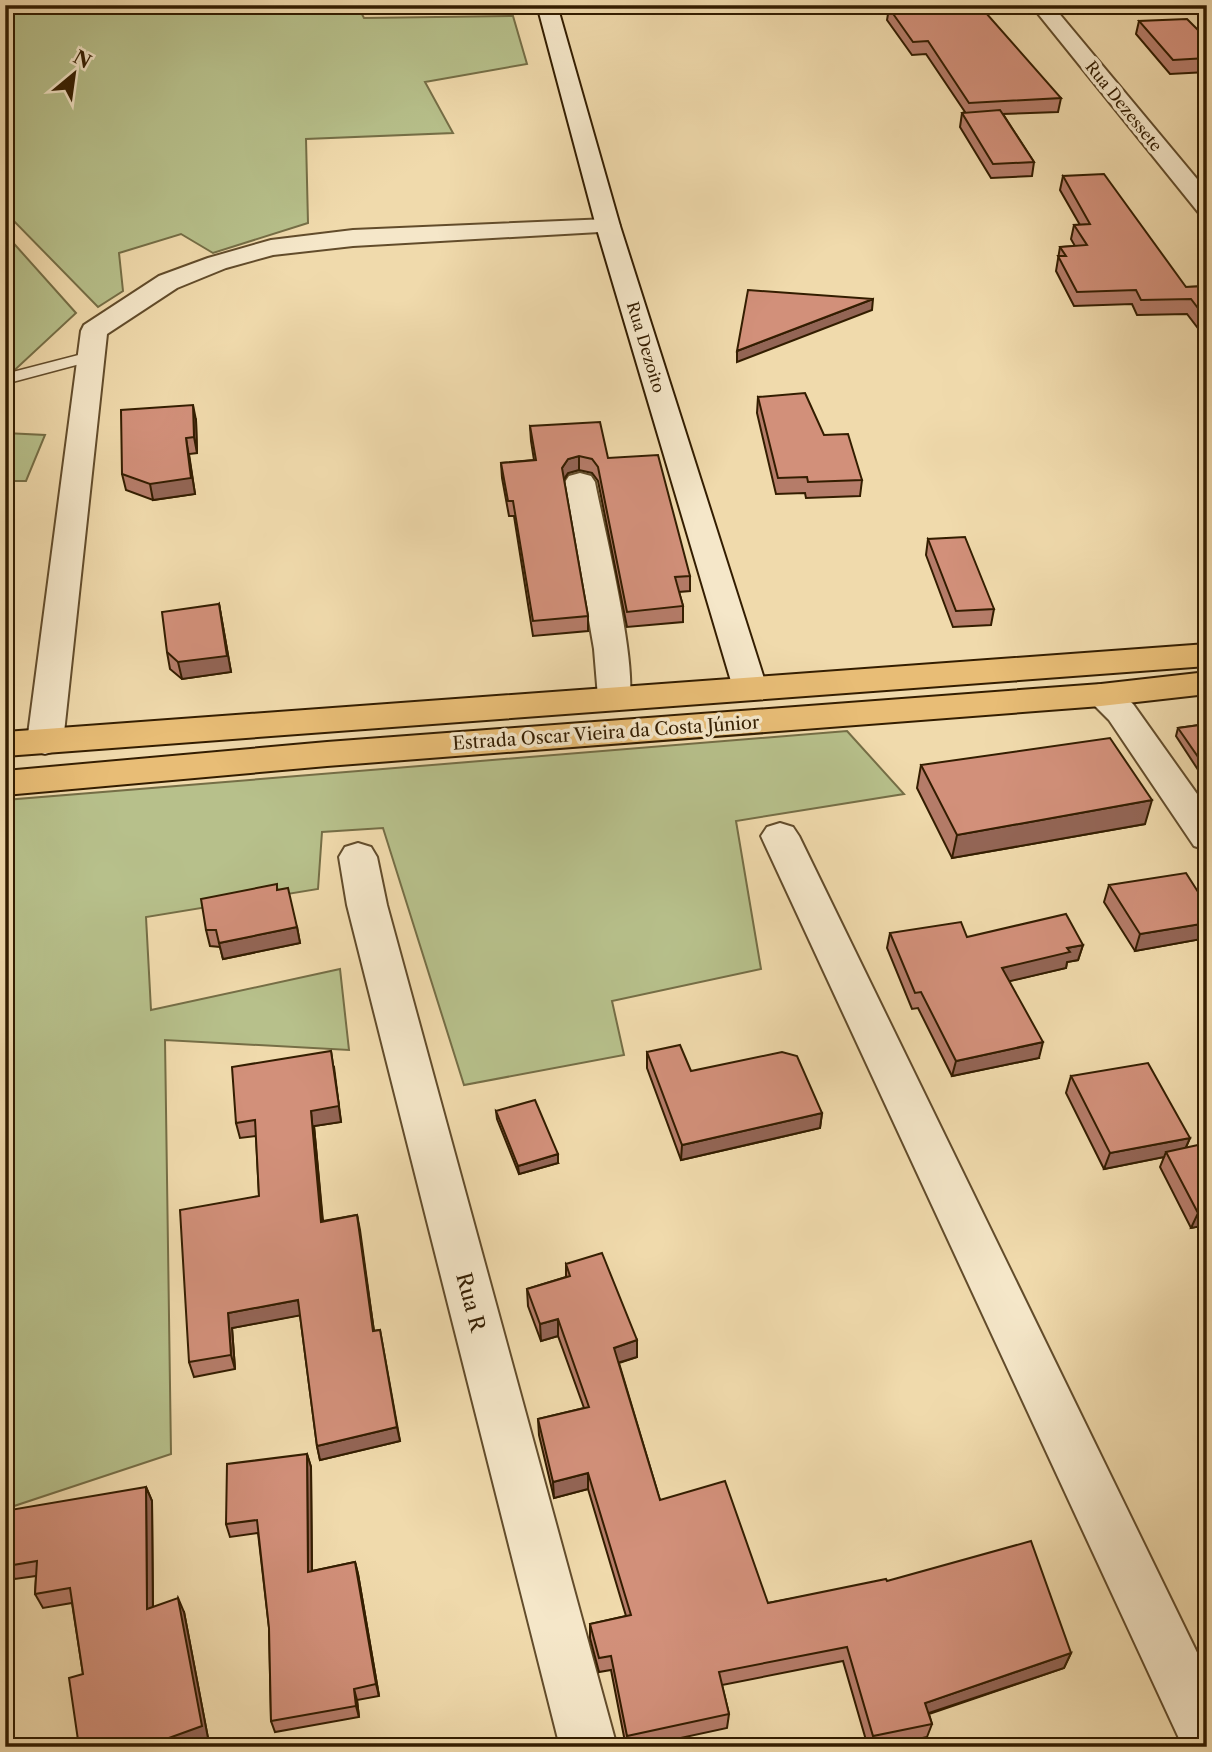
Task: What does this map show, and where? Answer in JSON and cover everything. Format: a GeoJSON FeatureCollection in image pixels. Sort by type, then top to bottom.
{"type":"FeatureCollection","features":[{"type":"Feature","properties":{"kind":"main road","name":"Estrada Oscar Vieira da Costa Júnior"},"geometry":{"type":"LineString","coordinates":[[5,744],[615,696],[1207,655]]}},
{"type":"Feature","properties":{"kind":"main road","name":"Estrada Oscar Vieira da Costa Júnior"},"geometry":{"type":"LineString","coordinates":[[5,783],[339,753],[1101,695],[1207,683]]}},
{"type":"Feature","properties":{"kind":"street","name":"Rua Dezoito"},"geometry":{"type":"LineString","coordinates":[[547,5],[608,226],[750,688]]}},
{"type":"Feature","properties":{"kind":"street","name":"Rua Dezessete"},"geometry":{"type":"LineString","coordinates":[[1041,5],[1207,207]]}},
{"type":"Feature","properties":{"kind":"street"},"geometry":{"type":"LineString","coordinates":[[45,742],[94,331],[157,289],[217,263],[271,248],[353,238],[608,226]]}},
{"type":"Feature","properties":{"kind":"street"},"geometry":{"type":"LineString","coordinates":[[580,482],[611,649],[615,696]]}},
{"type":"Feature","properties":{"kind":"street"},"geometry":{"type":"LineString","coordinates":[[1101,695],[1121,712],[1207,837]]}},
{"type":"Feature","properties":{"kind":"street"},"geometry":{"type":"LineString","coordinates":[[780,836],[1207,1735]]}},
{"type":"Feature","properties":{"kind":"street","name":"Rua R"},"geometry":{"type":"LineString","coordinates":[[358,857],[367,905],[589,1747]]}},
{"type":"Feature","properties":{"kind":"lane"},"geometry":{"type":"LineString","coordinates":[[5,379],[90,357]]}},
{"type":"Feature","properties":{"kind":"green space"},"geometry":{"type":"Polygon","coordinates":[[[5,5],[357,5],[364,18],[513,16],[527,64],[425,82],[453,133],[306,139],[308,223],[213,253],[181,234],[119,253],[123,291],[98,307],[10,217],[5,218],[5,5]]]}},
{"type":"Feature","properties":{"kind":"green space"},"geometry":{"type":"Polygon","coordinates":[[[8,237],[76,313],[5,379],[5,238],[8,237]]]}},
{"type":"Feature","properties":{"kind":"green space"},"geometry":{"type":"Polygon","coordinates":[[[5,433],[45,435],[26,481],[5,481],[5,433]]]}},
{"type":"Feature","properties":{"kind":"green space"},"geometry":{"type":"Polygon","coordinates":[[[847,731],[904,794],[736,821],[761,969],[612,1001],[624,1055],[464,1085],[383,828],[322,832],[318,889],[146,917],[151,1010],[340,969],[349,1050],[165,1040],[171,1454],[5,1509],[5,800],[847,731]]]}},
{"type":"Feature","properties":{"kind":"building"},"geometry":{"type":"Polygon","coordinates":[[[979,5],[1061,98],[969,103],[928,41],[913,42],[889,8],[979,5]]]}},
{"type":"Feature","properties":{"kind":"building"},"geometry":{"type":"Polygon","coordinates":[[[1187,19],[1207,39],[1207,58],[1173,60],[1139,21],[1187,19]]]}},
{"type":"Feature","properties":{"kind":"building"},"geometry":{"type":"Polygon","coordinates":[[[1000,110],[1034,162],[993,164],[962,113],[1000,110]]]}},
{"type":"Feature","properties":{"kind":"building"},"geometry":{"type":"Polygon","coordinates":[[[1104,174],[1186,287],[1207,286],[1207,320],[1191,299],[1141,300],[1136,290],[1077,292],[1058,256],[1066,256],[1060,247],[1087,245],[1074,225],[1090,224],[1063,176],[1104,174]]]}},
{"type":"Feature","properties":{"kind":"building"},"geometry":{"type":"Polygon","coordinates":[[[748,290],[873,299],[737,351],[748,290]]]}},
{"type":"Feature","properties":{"kind":"building"},"geometry":{"type":"Polygon","coordinates":[[[805,393],[824,435],[848,434],[862,480],[808,482],[807,477],[778,478],[758,397],[805,393]]]}},
{"type":"Feature","properties":{"kind":"building"},"geometry":{"type":"Polygon","coordinates":[[[193,405],[194,437],[186,438],[191,478],[150,484],[122,474],[121,410],[193,405]]]}},
{"type":"Feature","properties":{"kind":"building"},"geometry":{"type":"Polygon","coordinates":[[[600,422],[608,458],[658,455],[690,576],[675,577],[683,606],[627,612],[598,467],[592,459],[579,456],[568,459],[562,468],[588,616],[533,621],[513,501],[508,501],[501,463],[536,460],[530,426],[600,422]]]}},
{"type":"Feature","properties":{"kind":"building"},"geometry":{"type":"Polygon","coordinates":[[[965,537],[994,609],[956,611],[928,539],[965,537]]]}},
{"type":"Feature","properties":{"kind":"building"},"geometry":{"type":"Polygon","coordinates":[[[219,604],[227,656],[178,662],[167,652],[162,612],[219,604]]]}},
{"type":"Feature","properties":{"kind":"building"},"geometry":{"type":"Polygon","coordinates":[[[1207,724],[1207,767],[1205,767],[1178,728],[1207,724]]]}},
{"type":"Feature","properties":{"kind":"building"},"geometry":{"type":"Polygon","coordinates":[[[1110,738],[1152,800],[957,835],[921,765],[1110,738]]]}},
{"type":"Feature","properties":{"kind":"building"},"geometry":{"type":"Polygon","coordinates":[[[1186,873],[1207,906],[1207,923],[1140,934],[1109,885],[1186,873]]]}},
{"type":"Feature","properties":{"kind":"building"},"geometry":{"type":"Polygon","coordinates":[[[277,884],[277,890],[288,888],[297,927],[219,943],[216,930],[206,930],[201,899],[277,884]]]}},
{"type":"Feature","properties":{"kind":"building"},"geometry":{"type":"Polygon","coordinates":[[[1066,914],[1083,945],[1067,948],[1070,952],[1002,968],[1043,1042],[956,1061],[921,992],[915,993],[890,933],[961,922],[967,937],[1066,914]]]}},
{"type":"Feature","properties":{"kind":"building"},"geometry":{"type":"Polygon","coordinates":[[[680,1045],[691,1071],[782,1052],[797,1056],[822,1113],[682,1145],[647,1052],[680,1045]]]}},
{"type":"Feature","properties":{"kind":"building"},"geometry":{"type":"Polygon","coordinates":[[[331,1051],[339,1106],[311,1111],[321,1222],[357,1215],[373,1331],[380,1330],[397,1427],[317,1446],[298,1300],[228,1313],[231,1355],[189,1362],[180,1210],[259,1196],[255,1120],[236,1123],[232,1067],[331,1051]]]}},
{"type":"Feature","properties":{"kind":"building"},"geometry":{"type":"Polygon","coordinates":[[[1148,1063],[1190,1138],[1110,1153],[1071,1076],[1148,1063]]]}},
{"type":"Feature","properties":{"kind":"building"},"geometry":{"type":"Polygon","coordinates":[[[535,1100],[558,1154],[518,1166],[496,1111],[535,1100]]]}},
{"type":"Feature","properties":{"kind":"building"},"geometry":{"type":"Polygon","coordinates":[[[1207,1143],[1207,1211],[1198,1213],[1166,1152],[1207,1143]]]}},
{"type":"Feature","properties":{"kind":"building"},"geometry":{"type":"Polygon","coordinates":[[[602,1253],[637,1340],[614,1348],[660,1500],[725,1481],[768,1603],[886,1579],[887,1581],[1031,1541],[1071,1653],[925,1703],[932,1724],[873,1736],[847,1647],[719,1672],[729,1714],[627,1736],[611,1656],[599,1658],[590,1624],[631,1615],[588,1473],[553,1482],[538,1419],[589,1407],[558,1319],[540,1324],[527,1289],[570,1276],[566,1264],[602,1253]]]}},
{"type":"Feature","properties":{"kind":"building"},"geometry":{"type":"Polygon","coordinates":[[[307,1454],[308,1572],[355,1562],[376,1684],[354,1689],[356,1706],[271,1721],[269,1628],[257,1520],[226,1524],[227,1464],[307,1454]]]}},
{"type":"Feature","properties":{"kind":"building"},"geometry":{"type":"Polygon","coordinates":[[[146,1487],[147,1609],[178,1598],[202,1726],[144,1747],[79,1747],[69,1678],[83,1674],[70,1588],[35,1594],[37,1561],[7,1566],[10,1510],[146,1487]]]}}]}
